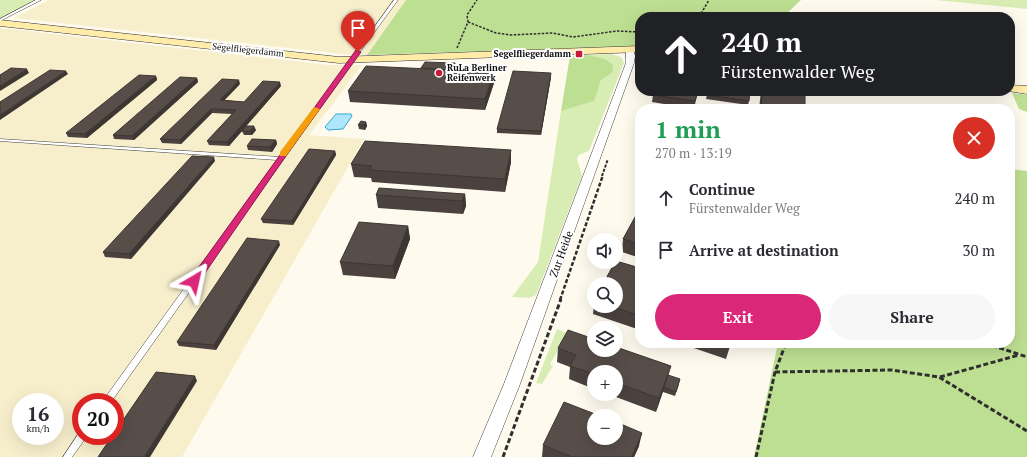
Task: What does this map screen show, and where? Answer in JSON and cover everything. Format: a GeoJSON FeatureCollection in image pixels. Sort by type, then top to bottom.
{"type":"FeatureCollection","features":[{"type":"Feature","properties":{"kind":"street","name":"Segelfliegerdamm"},"geometry":{"type":"LineString","coordinates":[[0,21],[339,60],[634,49]]}},
{"type":"Feature","properties":{"kind":"street","name":"Zur Heide"},"geometry":{"type":"LineString","coordinates":[[482,457],[512,384],[619,95],[634,49]]}},
{"type":"Feature","properties":{"kind":"street"},"geometry":{"type":"LineString","coordinates":[[1015,89],[1027,90]]}},
{"type":"Feature","properties":{"kind":"lane"},"geometry":{"type":"LineString","coordinates":[[0,21],[39,0]]}},
{"type":"Feature","properties":{"kind":"lane"},"geometry":{"type":"LineString","coordinates":[[113,393],[396,0]]}},
{"type":"Feature","properties":{"kind":"lane"},"geometry":{"type":"LineString","coordinates":[[0,140],[280,159]]}},
{"type":"Feature","properties":{"kind":"lane"},"geometry":{"type":"LineString","coordinates":[[67,457],[76,445]]}},
{"type":"Feature","properties":{"kind":"path"},"geometry":{"type":"LineString","coordinates":[[454,56],[468,22],[468,15],[477,0]]}},
{"type":"Feature","properties":{"kind":"path"},"geometry":{"type":"LineString","coordinates":[[702,12],[710,0]]}},
{"type":"Feature","properties":{"kind":"path"},"geometry":{"type":"LineString","coordinates":[[468,22],[496,33],[511,36],[538,32],[575,37],[601,32],[635,30]]}},
{"type":"Feature","properties":{"kind":"path"},"geometry":{"type":"LineString","coordinates":[[503,457],[551,328],[610,154]]}},
{"type":"Feature","properties":{"kind":"path"},"geometry":{"type":"LineString","coordinates":[[756,457],[775,372],[784,348]]}},
{"type":"Feature","properties":{"kind":"path"},"geometry":{"type":"LineString","coordinates":[[999,348],[1027,357]]}},
{"type":"Feature","properties":{"kind":"path"},"geometry":{"type":"LineString","coordinates":[[939,377],[1019,355]]}},
{"type":"Feature","properties":{"kind":"path"},"geometry":{"type":"LineString","coordinates":[[775,372],[892,370],[939,377],[1027,431]]}},
{"type":"Feature","properties":{"kind":"shaded area"},"geometry":{"type":"Polygon","coordinates":[[[49,0],[406,0],[367,55],[359,55],[353,65],[362,65],[309,135],[364,139],[182,457],[0,457],[0,28],[329,65],[343,65],[351,55],[14,18],[49,0]]]}},
{"type":"Feature","properties":{"kind":"green space"},"geometry":{"type":"Polygon","coordinates":[[[0,0],[35,0],[0,18],[0,0]]]}},
{"type":"Feature","properties":{"kind":"green space"},"geometry":{"type":"Polygon","coordinates":[[[406,0],[801,0],[788,12],[635,12],[635,46],[367,55],[406,0]]]}},
{"type":"Feature","properties":{"kind":"green space"},"geometry":{"type":"Polygon","coordinates":[[[935,0],[1027,0],[1027,9],[935,0]]]}},
{"type":"Feature","properties":{"kind":"green space"},"geometry":{"type":"Polygon","coordinates":[[[611,54],[621,57],[624,63],[589,151],[579,155],[577,159],[582,176],[536,295],[529,298],[512,297],[538,262],[561,111],[593,101],[601,80],[612,73],[612,65],[605,59],[588,55],[611,54]]]}},
{"type":"Feature","properties":{"kind":"green space"},"geometry":{"type":"Polygon","coordinates":[[[588,55],[605,59],[613,65],[612,73],[601,80],[594,101],[561,111],[570,56],[588,55]]]}},
{"type":"Feature","properties":{"kind":"green space"},"geometry":{"type":"Polygon","coordinates":[[[1015,93],[1027,95],[1027,112],[1019,109],[1013,96],[1015,96],[1015,93]]]}},
{"type":"Feature","properties":{"kind":"green space"},"geometry":{"type":"Polygon","coordinates":[[[1015,170],[1027,171],[1027,457],[754,457],[777,348],[1015,348],[1015,170]]]}},
{"type":"Feature","properties":{"kind":"green space"},"geometry":{"type":"Polygon","coordinates":[[[557,329],[587,340],[564,340],[550,364],[553,366],[542,384],[536,383],[557,329]]]}},
{"type":"Feature","properties":{"kind":"water"},"geometry":{"type":"Polygon","coordinates":[[[336,114],[351,114],[352,116],[343,129],[328,130],[325,127],[336,114]]]}},
{"type":"Feature","properties":{"kind":"building"},"geometry":{"type":"Polygon","coordinates":[[[425,62],[455,63],[452,70],[421,68],[425,62]]]}},
{"type":"Feature","properties":{"kind":"building"},"geometry":{"type":"Polygon","coordinates":[[[366,66],[494,72],[485,99],[348,91],[366,66]]]}},
{"type":"Feature","properties":{"kind":"building"},"geometry":{"type":"Polygon","coordinates":[[[11,68],[27,69],[0,86],[0,75],[11,68]]]}},
{"type":"Feature","properties":{"kind":"building"},"geometry":{"type":"Polygon","coordinates":[[[50,70],[66,71],[0,115],[0,102],[50,70]]]}},
{"type":"Feature","properties":{"kind":"building"},"geometry":{"type":"Polygon","coordinates":[[[513,71],[551,73],[541,131],[497,129],[513,71]]]}},
{"type":"Feature","properties":{"kind":"building"},"geometry":{"type":"Polygon","coordinates":[[[139,75],[156,76],[85,134],[66,133],[139,75]]]}},
{"type":"Feature","properties":{"kind":"building"},"geometry":{"type":"Polygon","coordinates":[[[180,77],[197,78],[132,136],[113,135],[180,77]]]}},
{"type":"Feature","properties":{"kind":"building"},"geometry":{"type":"Polygon","coordinates":[[[222,79],[239,80],[220,100],[244,102],[263,81],[280,82],[227,142],[207,141],[236,110],[211,109],[180,140],[160,139],[222,79]]]}},
{"type":"Feature","properties":{"kind":"building"},"geometry":{"type":"Polygon","coordinates":[[[660,96],[696,96],[695,101],[660,96]]]}},
{"type":"Feature","properties":{"kind":"building"},"geometry":{"type":"Polygon","coordinates":[[[714,96],[750,96],[749,101],[714,96]]]}},
{"type":"Feature","properties":{"kind":"building"},"geometry":{"type":"Polygon","coordinates":[[[762,96],[805,96],[805,104],[761,104],[762,96]]]}},
{"type":"Feature","properties":{"kind":"building"},"geometry":{"type":"Polygon","coordinates":[[[361,121],[366,122],[364,125],[358,125],[361,121]]]}},
{"type":"Feature","properties":{"kind":"building"},"geometry":{"type":"Polygon","coordinates":[[[246,126],[254,126],[250,131],[242,131],[246,126]]]}},
{"type":"Feature","properties":{"kind":"building"},"geometry":{"type":"Polygon","coordinates":[[[252,139],[276,140],[270,147],[247,146],[252,139]]]}},
{"type":"Feature","properties":{"kind":"building"},"geometry":{"type":"Polygon","coordinates":[[[365,141],[511,150],[505,179],[370,170],[372,166],[351,164],[365,141]]]}},
{"type":"Feature","properties":{"kind":"building"},"geometry":{"type":"Polygon","coordinates":[[[309,149],[335,151],[292,221],[261,219],[309,149]]]}},
{"type":"Feature","properties":{"kind":"building"},"geometry":{"type":"Polygon","coordinates":[[[192,156],[214,157],[129,254],[103,252],[192,156]]]}},
{"type":"Feature","properties":{"kind":"building"},"geometry":{"type":"Polygon","coordinates":[[[379,188],[465,194],[462,201],[376,195],[379,188]]]}},
{"type":"Feature","properties":{"kind":"building"},"geometry":{"type":"Polygon","coordinates":[[[635,217],[635,243],[623,239],[635,217]]]}},
{"type":"Feature","properties":{"kind":"building"},"geometry":{"type":"Polygon","coordinates":[[[359,222],[408,226],[393,266],[340,262],[359,222]]]}},
{"type":"Feature","properties":{"kind":"building"},"geometry":{"type":"Polygon","coordinates":[[[247,238],[279,241],[214,345],[177,342],[247,238]]]}},
{"type":"Feature","properties":{"kind":"building"},"geometry":{"type":"Polygon","coordinates":[[[623,263],[635,267],[635,314],[623,310],[623,277],[607,277],[611,269],[623,269],[623,263]]]}},
{"type":"Feature","properties":{"kind":"building"},"geometry":{"type":"Polygon","coordinates":[[[568,330],[587,337],[587,357],[623,357],[623,349],[671,366],[659,398],[623,385],[623,365],[587,365],[587,372],[570,366],[576,355],[558,348],[568,330]]]}},
{"type":"Feature","properties":{"kind":"building"},"geometry":{"type":"Polygon","coordinates":[[[156,372],[195,376],[144,457],[98,457],[106,445],[124,445],[124,419],[156,372]]]}},
{"type":"Feature","properties":{"kind":"building"},"geometry":{"type":"Polygon","coordinates":[[[668,375],[680,379],[676,392],[664,387],[668,375]]]}},
{"type":"Feature","properties":{"kind":"building"},"geometry":{"type":"Polygon","coordinates":[[[564,402],[587,411],[587,445],[623,445],[623,425],[642,433],[632,457],[572,457],[543,445],[564,402]]]}},
{"type":"Feature","properties":{"kind":"slow traffic"},"geometry":{"type":"LineString","coordinates":[[283,154],[316,109]]}},
{"type":"Feature","properties":{"kind":"place","name":"Segelfliegerdamm"},"geometry":{"type":"Point","coordinates":[579,54]}},
{"type":"Feature","properties":{"kind":"place","name":"RuLa Berliner Reifenwerk"},"geometry":{"type":"Point","coordinates":[439,73]}},
{"type":"Feature","properties":{"kind":"route"},"geometry":{"type":"LineString","coordinates":[[194,281],[358,52]]}}]}
